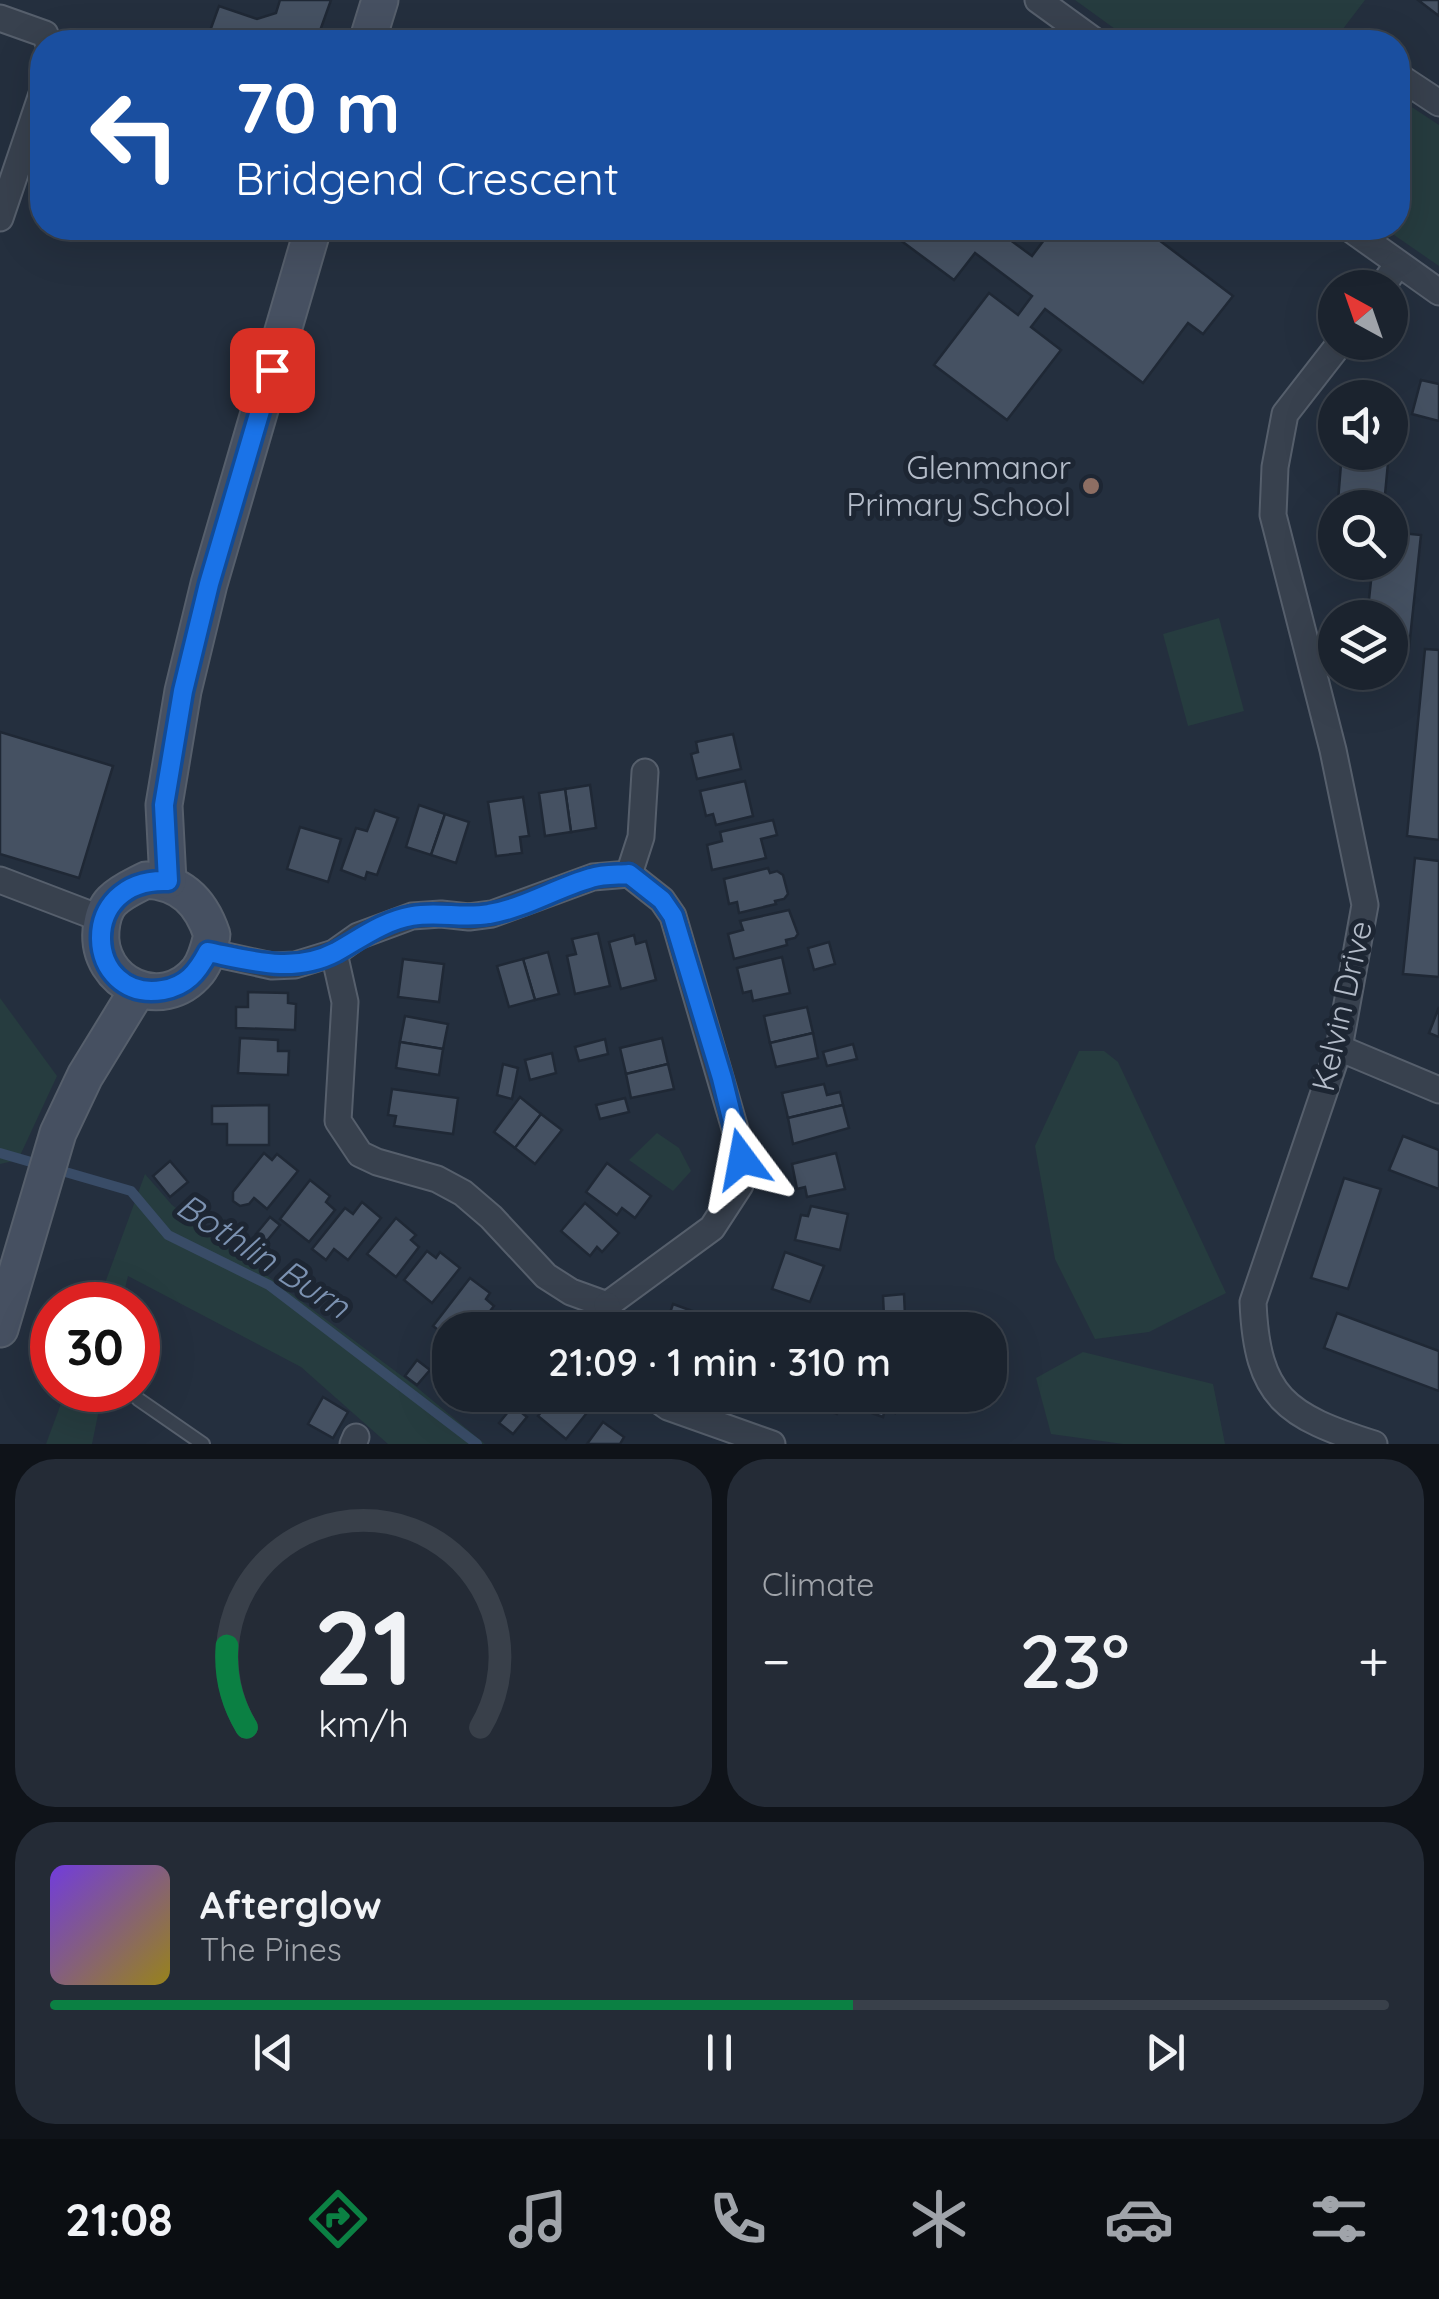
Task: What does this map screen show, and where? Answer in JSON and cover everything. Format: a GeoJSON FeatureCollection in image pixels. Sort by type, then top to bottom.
{"type":"FeatureCollection","features":[{"type":"Feature","properties":{"kind":"street"},"geometry":{"type":"LineString","coordinates":[[371,30],[380,0]]}},
{"type":"Feature","properties":{"kind":"street"},"geometry":{"type":"LineString","coordinates":[[1038,0],[1079,30]]}},
{"type":"Feature","properties":{"kind":"street"},"geometry":{"type":"LineString","coordinates":[[0,18],[34,30]]}},
{"type":"Feature","properties":{"kind":"street"},"geometry":{"type":"LineString","coordinates":[[1410,84],[1439,103]]}},
{"type":"Feature","properties":{"kind":"street"},"geometry":{"type":"LineString","coordinates":[[0,218],[30,129]]}},
{"type":"Feature","properties":{"kind":"street"},"geometry":{"type":"LineString","coordinates":[[168,881],[164,805],[183,691],[209,584],[310,240]]}},
{"type":"Feature","properties":{"kind":"street"},"geometry":{"type":"LineString","coordinates":[[1365,240],[1439,292]]}},
{"type":"Feature","properties":{"kind":"street"},"geometry":{"type":"LineString","coordinates":[[1394,270],[1398,264]]}},
{"type":"Feature","properties":{"kind":"street","name":"Kelvin Drive"},"geometry":{"type":"LineString","coordinates":[[1327,360],[1285,414],[1275,467],[1273,514],[1333,750],[1365,905],[1339,1048],[1253,1302],[1255,1344],[1261,1368],[1275,1392],[1296,1412],[1329,1430],[1374,1444]]}},
{"type":"Feature","properties":{"kind":"street"},"geometry":{"type":"LineString","coordinates":[[629,874],[641,837],[645,772]]}},
{"type":"Feature","properties":{"kind":"street"},"geometry":{"type":"LineString","coordinates":[[208,952],[272,966],[296,965],[334,953],[358,936],[412,916],[492,914],[593,877],[629,874],[662,900],[673,916],[722,1078],[742,1159],[740,1185],[712,1228],[618,1312]]}},
{"type":"Feature","properties":{"kind":"street"},"geometry":{"type":"LineString","coordinates":[[0,880],[102,919]]}},
{"type":"Feature","properties":{"kind":"street"},"geometry":{"type":"LineString","coordinates":[[146,880],[168,881],[202,908],[212,935],[197,972],[178,986],[137,991],[117,978],[106,963],[100,940],[102,919],[110,902],[125,890],[146,880]]}},
{"type":"Feature","properties":{"kind":"street"},"geometry":{"type":"LineString","coordinates":[[334,953],[345,1002],[338,1121],[360,1154],[437,1179],[462,1194],[491,1217],[546,1276],[602,1312]]}},
{"type":"Feature","properties":{"kind":"street"},"geometry":{"type":"LineString","coordinates":[[0,1329],[58,1134],[85,1076],[137,991]]}},
{"type":"Feature","properties":{"kind":"street"},"geometry":{"type":"LineString","coordinates":[[1339,1048],[1439,1090]]}},
{"type":"Feature","properties":{"kind":"street"},"geometry":{"type":"LineString","coordinates":[[682,1412],[772,1444]]}},
{"type":"Feature","properties":{"kind":"lane"},"geometry":{"type":"LineString","coordinates":[[157,1412],[203,1444]]}},
{"type":"Feature","properties":{"kind":"green space"},"geometry":{"type":"Polygon","coordinates":[[[1075,0],[1365,0],[1342,30],[1116,30],[1075,0]]]}},
{"type":"Feature","properties":{"kind":"green space"},"geometry":{"type":"Polygon","coordinates":[[[1410,106],[1439,125],[1439,266],[1401,240],[1410,240],[1410,106]]]}},
{"type":"Feature","properties":{"kind":"green space"},"geometry":{"type":"Polygon","coordinates":[[[1219,618],[1244,711],[1188,726],[1163,634],[1219,618]]]}},
{"type":"Feature","properties":{"kind":"green space"},"geometry":{"type":"Polygon","coordinates":[[[0,998],[57,1076],[18,1160],[0,1164],[0,998]]]}},
{"type":"Feature","properties":{"kind":"green space"},"geometry":{"type":"Polygon","coordinates":[[[1079,1051],[1104,1051],[1118,1062],[1226,1293],[1149,1332],[1095,1339],[1055,1259],[1035,1146],[1079,1051]]]}},
{"type":"Feature","properties":{"kind":"green space"},"geometry":{"type":"Polygon","coordinates":[[[657,1133],[679,1148],[691,1171],[673,1191],[629,1160],[657,1133]]]}},
{"type":"Feature","properties":{"kind":"green space"},"geometry":{"type":"Polygon","coordinates":[[[145,1174],[172,1205],[414,1385],[432,1400],[432,1412],[446,1412],[485,1444],[388,1444],[301,1367],[160,1293],[160,1282],[139,1282],[128,1276],[127,1282],[105,1282],[145,1174]]]}},
{"type":"Feature","properties":{"kind":"green space"},"geometry":{"type":"Polygon","coordinates":[[[1083,1352],[1213,1384],[1225,1444],[1123,1444],[1051,1434],[1036,1378],[1083,1352]]]}},
{"type":"Feature","properties":{"kind":"green space"},"geometry":{"type":"Polygon","coordinates":[[[58,1412],[99,1412],[92,1444],[46,1444],[58,1412]]]}},
{"type":"Feature","properties":{"kind":"building"},"geometry":{"type":"Polygon","coordinates":[[[280,0],[331,0],[320,30],[210,30],[219,6],[257,19],[276,13],[280,0]]]}},
{"type":"Feature","properties":{"kind":"building"},"geometry":{"type":"Polygon","coordinates":[[[1418,0],[1439,0],[1439,16],[1418,0]]]}},
{"type":"Feature","properties":{"kind":"building","name":"Glenmanor Primary School"},"geometry":{"type":"Polygon","coordinates":[[[900,240],[1010,240],[1032,256],[1044,240],[1159,240],[1233,296],[1203,334],[1188,323],[1143,383],[1045,309],[1031,327],[1061,350],[1007,420],[934,365],[989,293],[1018,315],[1032,296],[975,253],[954,280],[900,240]]]}},
{"type":"Feature","properties":{"kind":"building"},"geometry":{"type":"Polygon","coordinates":[[[1421,380],[1439,384],[1439,421],[1412,414],[1421,380]]]}},
{"type":"Feature","properties":{"kind":"building"},"geometry":{"type":"Polygon","coordinates":[[[1341,470],[1387,470],[1385,490],[1339,490],[1341,470]]]}},
{"type":"Feature","properties":{"kind":"building"},"geometry":{"type":"Polygon","coordinates":[[[1408,534],[1421,535],[1409,648],[1408,600],[1369,600],[1371,580],[1408,580],[1408,534]]]}},
{"type":"Feature","properties":{"kind":"building"},"geometry":{"type":"Polygon","coordinates":[[[1425,649],[1439,650],[1439,840],[1407,836],[1425,649]]]}},
{"type":"Feature","properties":{"kind":"building"},"geometry":{"type":"Polygon","coordinates":[[[0,732],[113,766],[79,878],[0,854],[0,732]]]}},
{"type":"Feature","properties":{"kind":"building"},"geometry":{"type":"Polygon","coordinates":[[[733,734],[741,769],[697,779],[691,754],[698,752],[696,742],[733,734]]]}},
{"type":"Feature","properties":{"kind":"building"},"geometry":{"type":"Polygon","coordinates":[[[745,781],[753,816],[716,825],[713,814],[706,816],[700,791],[745,781]]]}},
{"type":"Feature","properties":{"kind":"building"},"geometry":{"type":"Polygon","coordinates":[[[590,785],[596,828],[571,832],[565,789],[590,785]]]}},
{"type":"Feature","properties":{"kind":"building"},"geometry":{"type":"Polygon","coordinates":[[[565,789],[571,832],[545,836],[539,793],[565,789]]]}},
{"type":"Feature","properties":{"kind":"building"},"geometry":{"type":"Polygon","coordinates":[[[523,797],[529,836],[520,837],[522,853],[496,856],[488,802],[523,797]]]}},
{"type":"Feature","properties":{"kind":"building"},"geometry":{"type":"Polygon","coordinates":[[[419,805],[445,814],[431,855],[406,847],[419,805]]]}},
{"type":"Feature","properties":{"kind":"building"},"geometry":{"type":"Polygon","coordinates":[[[375,810],[398,818],[377,875],[367,872],[365,879],[341,870],[356,828],[367,831],[375,810]]]}},
{"type":"Feature","properties":{"kind":"building"},"geometry":{"type":"Polygon","coordinates":[[[445,814],[469,822],[456,863],[431,855],[445,814]]]}},
{"type":"Feature","properties":{"kind":"building"},"geometry":{"type":"Polygon","coordinates":[[[773,820],[777,835],[761,839],[766,858],[712,870],[707,845],[722,841],[720,832],[773,820]]]}},
{"type":"Feature","properties":{"kind":"building"},"geometry":{"type":"Polygon","coordinates":[[[300,827],[341,839],[328,882],[287,869],[300,827]]]}},
{"type":"Feature","properties":{"kind":"building"},"geometry":{"type":"Polygon","coordinates":[[[1415,858],[1439,861],[1439,977],[1403,974],[1415,858]]]}},
{"type":"Feature","properties":{"kind":"building"},"geometry":{"type":"Polygon","coordinates":[[[768,868],[770,873],[777,871],[783,875],[788,894],[776,904],[739,913],[737,902],[729,904],[724,879],[768,868]]]}},
{"type":"Feature","properties":{"kind":"building"},"geometry":{"type":"Polygon","coordinates":[[[789,910],[798,934],[795,938],[786,940],[787,945],[734,959],[728,934],[743,930],[740,921],[789,910]]]}},
{"type":"Feature","properties":{"kind":"building"},"geometry":{"type":"Polygon","coordinates":[[[598,933],[610,986],[575,994],[567,956],[576,954],[572,939],[598,933]]]}},
{"type":"Feature","properties":{"kind":"building"},"geometry":{"type":"Polygon","coordinates":[[[634,935],[636,944],[646,941],[656,980],[621,989],[609,942],[634,935]]]}},
{"type":"Feature","properties":{"kind":"building"},"geometry":{"type":"Polygon","coordinates":[[[829,942],[835,964],[814,970],[808,948],[829,942]]]}},
{"type":"Feature","properties":{"kind":"building"},"geometry":{"type":"Polygon","coordinates":[[[548,952],[559,994],[535,1000],[523,959],[548,952]]]}},
{"type":"Feature","properties":{"kind":"building"},"geometry":{"type":"Polygon","coordinates":[[[782,957],[790,993],[753,1001],[751,991],[743,993],[737,968],[782,957]]]}},
{"type":"Feature","properties":{"kind":"building"},"geometry":{"type":"Polygon","coordinates":[[[403,959],[444,964],[439,1002],[398,997],[403,959]]]}},
{"type":"Feature","properties":{"kind":"building"},"geometry":{"type":"Polygon","coordinates":[[[523,959],[535,1000],[509,1007],[497,966],[523,959]]]}},
{"type":"Feature","properties":{"kind":"building"},"geometry":{"type":"Polygon","coordinates":[[[248,992],[288,993],[288,1003],[296,1004],[295,1030],[236,1028],[236,1007],[248,1007],[248,992]]]}},
{"type":"Feature","properties":{"kind":"building"},"geometry":{"type":"Polygon","coordinates":[[[807,1007],[813,1033],[770,1043],[764,1016],[807,1007]]]}},
{"type":"Feature","properties":{"kind":"building"},"geometry":{"type":"Polygon","coordinates":[[[1439,1007],[1439,1037],[1429,1033],[1439,1007]]]}},
{"type":"Feature","properties":{"kind":"building"},"geometry":{"type":"Polygon","coordinates":[[[405,1016],[448,1024],[443,1049],[400,1042],[405,1016]]]}},
{"type":"Feature","properties":{"kind":"building"},"geometry":{"type":"Polygon","coordinates":[[[813,1033],[818,1058],[776,1067],[770,1043],[813,1033]]]}},
{"type":"Feature","properties":{"kind":"building"},"geometry":{"type":"Polygon","coordinates":[[[240,1038],[278,1040],[278,1051],[289,1051],[288,1075],[238,1073],[240,1038]]]}},
{"type":"Feature","properties":{"kind":"building"},"geometry":{"type":"Polygon","coordinates":[[[662,1038],[668,1064],[626,1074],[620,1048],[662,1038]]]}},
{"type":"Feature","properties":{"kind":"building"},"geometry":{"type":"Polygon","coordinates":[[[605,1039],[608,1054],[579,1061],[575,1047],[605,1039]]]}},
{"type":"Feature","properties":{"kind":"building"},"geometry":{"type":"Polygon","coordinates":[[[400,1042],[443,1049],[439,1075],[396,1068],[400,1042]]]}},
{"type":"Feature","properties":{"kind":"building"},"geometry":{"type":"Polygon","coordinates":[[[853,1044],[857,1059],[827,1066],[823,1052],[853,1044]]]}},
{"type":"Feature","properties":{"kind":"building"},"geometry":{"type":"Polygon","coordinates":[[[552,1053],[556,1073],[530,1080],[525,1060],[552,1053]]]}},
{"type":"Feature","properties":{"kind":"building"},"geometry":{"type":"Polygon","coordinates":[[[503,1064],[518,1068],[512,1099],[497,1095],[503,1064]]]}},
{"type":"Feature","properties":{"kind":"building"},"geometry":{"type":"Polygon","coordinates":[[[668,1064],[674,1089],[631,1098],[626,1074],[668,1064]]]}},
{"type":"Feature","properties":{"kind":"building"},"geometry":{"type":"Polygon","coordinates":[[[824,1084],[827,1095],[840,1092],[843,1105],[788,1118],[782,1093],[824,1084]]]}},
{"type":"Feature","properties":{"kind":"building"},"geometry":{"type":"Polygon","coordinates":[[[392,1089],[458,1098],[453,1134],[394,1126],[396,1116],[388,1115],[392,1089]]]}},
{"type":"Feature","properties":{"kind":"building"},"geometry":{"type":"Polygon","coordinates":[[[520,1097],[541,1114],[515,1148],[494,1132],[520,1097]]]}},
{"type":"Feature","properties":{"kind":"building"},"geometry":{"type":"Polygon","coordinates":[[[625,1098],[629,1112],[600,1119],[596,1105],[625,1098]]]}},
{"type":"Feature","properties":{"kind":"building"},"geometry":{"type":"Polygon","coordinates":[[[269,1105],[269,1145],[227,1145],[227,1124],[212,1124],[212,1106],[269,1105]]]}},
{"type":"Feature","properties":{"kind":"building"},"geometry":{"type":"Polygon","coordinates":[[[843,1105],[849,1128],[793,1144],[788,1118],[843,1105]]]}},
{"type":"Feature","properties":{"kind":"building"},"geometry":{"type":"Polygon","coordinates":[[[541,1114],[562,1130],[535,1164],[515,1148],[541,1114]]]}},
{"type":"Feature","properties":{"kind":"building"},"geometry":{"type":"Polygon","coordinates":[[[1403,1136],[1439,1150],[1439,1189],[1389,1170],[1403,1136]]]}},
{"type":"Feature","properties":{"kind":"building"},"geometry":{"type":"Polygon","coordinates":[[[264,1153],[272,1160],[277,1154],[298,1171],[267,1209],[254,1198],[240,1206],[233,1201],[233,1192],[264,1153]]]}},
{"type":"Feature","properties":{"kind":"building"},"geometry":{"type":"Polygon","coordinates":[[[836,1153],[845,1189],[807,1197],[805,1187],[797,1189],[792,1164],[836,1153]]]}},
{"type":"Feature","properties":{"kind":"building"},"geometry":{"type":"Polygon","coordinates":[[[170,1161],[188,1182],[170,1197],[153,1176],[170,1161]]]}},
{"type":"Feature","properties":{"kind":"building"},"geometry":{"type":"Polygon","coordinates":[[[607,1163],[651,1196],[635,1218],[622,1208],[617,1215],[586,1192],[607,1163]]]}},
{"type":"Feature","properties":{"kind":"building"},"geometry":{"type":"Polygon","coordinates":[[[1344,1178],[1381,1189],[1348,1289],[1311,1278],[1344,1178]]]}},
{"type":"Feature","properties":{"kind":"building"},"geometry":{"type":"Polygon","coordinates":[[[310,1180],[330,1196],[326,1202],[335,1210],[309,1242],[280,1219],[310,1180]]]}},
{"type":"Feature","properties":{"kind":"building"},"geometry":{"type":"Polygon","coordinates":[[[362,1202],[381,1218],[348,1260],[334,1249],[326,1260],[312,1249],[345,1208],[353,1214],[362,1202]]]}},
{"type":"Feature","properties":{"kind":"building"},"geometry":{"type":"Polygon","coordinates":[[[585,1203],[619,1233],[602,1252],[597,1247],[590,1256],[561,1231],[585,1203]]]}},
{"type":"Feature","properties":{"kind":"building"},"geometry":{"type":"Polygon","coordinates":[[[811,1206],[848,1214],[840,1250],[795,1240],[801,1215],[808,1216],[811,1206]]]}},
{"type":"Feature","properties":{"kind":"building"},"geometry":{"type":"Polygon","coordinates":[[[270,1217],[280,1225],[266,1242],[256,1234],[270,1217]]]}},
{"type":"Feature","properties":{"kind":"building"},"geometry":{"type":"Polygon","coordinates":[[[396,1218],[416,1235],[411,1240],[419,1247],[396,1277],[367,1254],[396,1218]]]}},
{"type":"Feature","properties":{"kind":"building"},"geometry":{"type":"Polygon","coordinates":[[[427,1251],[436,1258],[440,1252],[460,1268],[432,1303],[404,1280],[427,1251]]]}},
{"type":"Feature","properties":{"kind":"building"},"geometry":{"type":"Polygon","coordinates":[[[785,1252],[824,1266],[810,1302],[772,1289],[785,1252]]]}},
{"type":"Feature","properties":{"kind":"building"},"geometry":{"type":"Polygon","coordinates":[[[470,1278],[490,1293],[486,1299],[494,1306],[489,1312],[444,1312],[470,1278]]]}},
{"type":"Feature","properties":{"kind":"building"},"geometry":{"type":"Polygon","coordinates":[[[904,1294],[905,1312],[884,1312],[883,1296],[904,1294]]]}},
{"type":"Feature","properties":{"kind":"building"},"geometry":{"type":"Polygon","coordinates":[[[673,1304],[695,1312],[670,1312],[673,1304]]]}},
{"type":"Feature","properties":{"kind":"building"},"geometry":{"type":"Polygon","coordinates":[[[1337,1313],[1439,1351],[1439,1391],[1324,1348],[1337,1313]]]}},
{"type":"Feature","properties":{"kind":"building"},"geometry":{"type":"Polygon","coordinates":[[[417,1360],[430,1370],[417,1385],[405,1376],[417,1360]]]}},
{"type":"Feature","properties":{"kind":"building"},"geometry":{"type":"Polygon","coordinates":[[[323,1397],[348,1412],[333,1438],[308,1424],[323,1397]]]}},
{"type":"Feature","properties":{"kind":"building"},"geometry":{"type":"Polygon","coordinates":[[[508,1412],[521,1412],[527,1417],[513,1434],[499,1423],[508,1412]]]}},
{"type":"Feature","properties":{"kind":"building"},"geometry":{"type":"Polygon","coordinates":[[[541,1412],[588,1412],[566,1439],[538,1416],[541,1412]]]}},
{"type":"Feature","properties":{"kind":"building"},"geometry":{"type":"Polygon","coordinates":[[[603,1422],[624,1437],[620,1444],[587,1444],[603,1422]]]}},
{"type":"Feature","properties":{"kind":"waterway","name":"Bothlin Burn"},"geometry":{"type":"LineString","coordinates":[[0,1153],[131,1191],[168,1235],[269,1285],[477,1444]]}},
{"type":"Feature","properties":{"kind":"place","name":"Glenmanor Primary School"},"geometry":{"type":"Point","coordinates":[1091,486]}},
{"type":"Feature","properties":{"kind":"route"},"geometry":{"type":"LineString","coordinates":[[272,370],[209,584],[183,691],[164,805],[168,881],[146,880],[110,902],[102,919],[100,940],[106,963],[117,978],[137,991],[159,991],[178,986],[197,972],[208,952],[272,966],[296,965],[334,953],[358,936],[412,916],[492,914],[593,877],[629,874],[662,900],[673,916],[742,1159]]}}]}
